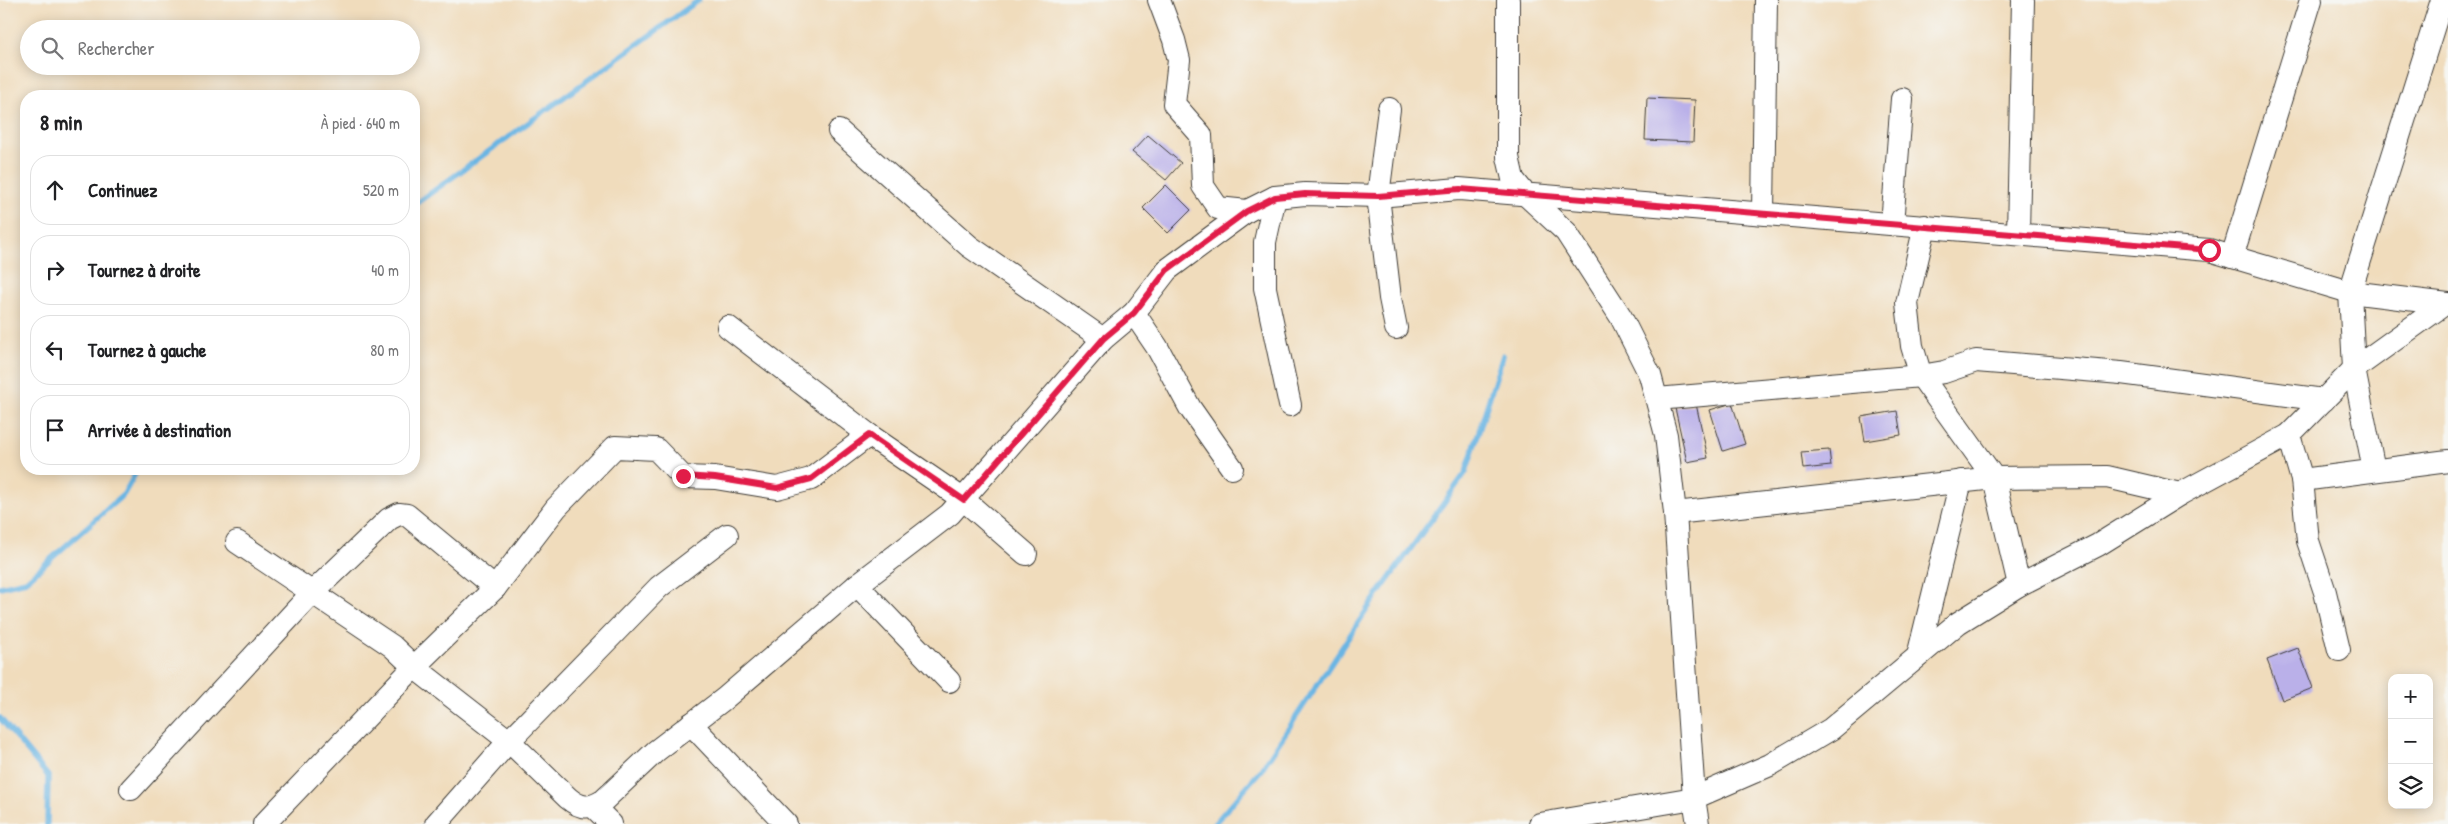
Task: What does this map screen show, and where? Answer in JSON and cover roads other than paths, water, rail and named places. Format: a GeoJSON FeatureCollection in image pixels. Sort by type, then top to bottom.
{"type":"FeatureCollection","features":[{"type":"Feature","properties":{"kind":"street"},"geometry":{"type":"LineString","coordinates":[[1159,0],[1174,40],[1179,60],[1174,104],[1201,135],[1203,186],[1218,208],[1247,211]]}},
{"type":"Feature","properties":{"kind":"street"},"geometry":{"type":"LineString","coordinates":[[1508,0],[1508,157],[1513,179],[1525,194],[1566,232],[1621,317],[1650,375],[1666,434],[1675,513],[1694,798],[1698,824]]}},
{"type":"Feature","properties":{"kind":"street"},"geometry":{"type":"LineString","coordinates":[[1762,212],[1766,0]]}},
{"type":"Feature","properties":{"kind":"street"},"geometry":{"type":"LineString","coordinates":[[2018,234],[2023,0]]}},
{"type":"Feature","properties":{"kind":"street"},"geometry":{"type":"LineString","coordinates":[[2232,257],[2310,0]]}},
{"type":"Feature","properties":{"kind":"street"},"geometry":{"type":"LineString","coordinates":[[2374,470],[2354,369],[2350,292],[2442,0]]}},
{"type":"Feature","properties":{"kind":"street"},"geometry":{"type":"LineString","coordinates":[[1892,224],[1902,98]]}},
{"type":"Feature","properties":{"kind":"street"},"geometry":{"type":"LineString","coordinates":[[1389,109],[1378,196],[1390,298],[1396,328]]}},
{"type":"Feature","properties":{"kind":"street"},"geometry":{"type":"LineString","coordinates":[[839,131],[969,246],[1103,339]]}},
{"type":"Feature","properties":{"kind":"street"},"geometry":{"type":"LineString","coordinates":[[238,542],[392,646],[414,667],[509,741],[576,805],[586,808],[602,818],[604,800],[656,751],[724,699],[857,585],[950,514],[1103,339],[1134,313],[1167,270],[1247,211],[1275,197],[1305,194],[1378,196],[1460,189],[1762,212],[2209,250],[2350,292],[2446,305]]}},
{"type":"Feature","properties":{"kind":"street"},"geometry":{"type":"LineString","coordinates":[[1275,197],[1265,242],[1265,288],[1290,405]]}},
{"type":"Feature","properties":{"kind":"street"},"geometry":{"type":"LineString","coordinates":[[1925,226],[1907,302],[1912,346],[1921,376],[1994,478],[2019,585]]}},
{"type":"Feature","properties":{"kind":"street"},"geometry":{"type":"LineString","coordinates":[[1540,824],[1694,798],[1770,765],[1831,729],[1958,623],[2019,585],[2098,545],[2180,494],[2289,435],[2354,369],[2446,305]]}},
{"type":"Feature","properties":{"kind":"street"},"geometry":{"type":"LineString","coordinates":[[1134,313],[1157,347],[1190,408],[1232,468]]}},
{"type":"Feature","properties":{"kind":"street"},"geometry":{"type":"LineString","coordinates":[[728,327],[869,435],[964,500],[1026,554]]}},
{"type":"Feature","properties":{"kind":"street"},"geometry":{"type":"LineString","coordinates":[[1657,399],[1921,376],[1944,372],[1976,361],[2121,373],[2324,400]]}},
{"type":"Feature","properties":{"kind":"street"},"geometry":{"type":"LineString","coordinates":[[264,824],[414,667],[494,588],[556,508],[615,447],[656,449],[683,476],[715,478],[777,488],[811,479],[869,435]]}},
{"type":"Feature","properties":{"kind":"street"},"geometry":{"type":"LineString","coordinates":[[2289,435],[2302,480],[2308,541],[2325,592],[2339,650]]}},
{"type":"Feature","properties":{"kind":"street"},"geometry":{"type":"LineString","coordinates":[[2302,480],[2448,461]]}},
{"type":"Feature","properties":{"kind":"street"},"geometry":{"type":"LineString","coordinates":[[1675,513],[1994,478],[2107,477],[2180,494]]}},
{"type":"Feature","properties":{"kind":"street"},"geometry":{"type":"LineString","coordinates":[[1918,656],[1960,481]]}},
{"type":"Feature","properties":{"kind":"street"},"geometry":{"type":"LineString","coordinates":[[131,789],[313,592],[390,519],[400,514],[407,515],[494,588]]}},
{"type":"Feature","properties":{"kind":"street"},"geometry":{"type":"LineString","coordinates":[[436,824],[509,741],[659,587],[727,535]]}},
{"type":"Feature","properties":{"kind":"street"},"geometry":{"type":"LineString","coordinates":[[857,585],[949,681]]}},
{"type":"Feature","properties":{"kind":"street"},"geometry":{"type":"LineString","coordinates":[[691,724],[786,824]]}},
{"type":"Feature","properties":{"kind":"waterway"},"geometry":{"type":"LineString","coordinates":[[420,201],[699,0]]}},
{"type":"Feature","properties":{"kind":"waterway"},"geometry":{"type":"LineString","coordinates":[[1214,824],[1261,770],[1368,608],[1466,472],[1503,355]]}},
{"type":"Feature","properties":{"kind":"waterway"},"geometry":{"type":"LineString","coordinates":[[0,587],[26,581],[124,494],[135,475]]}},
{"type":"Feature","properties":{"kind":"waterway"},"geometry":{"type":"LineString","coordinates":[[0,718],[48,776],[47,824]]}}]}
